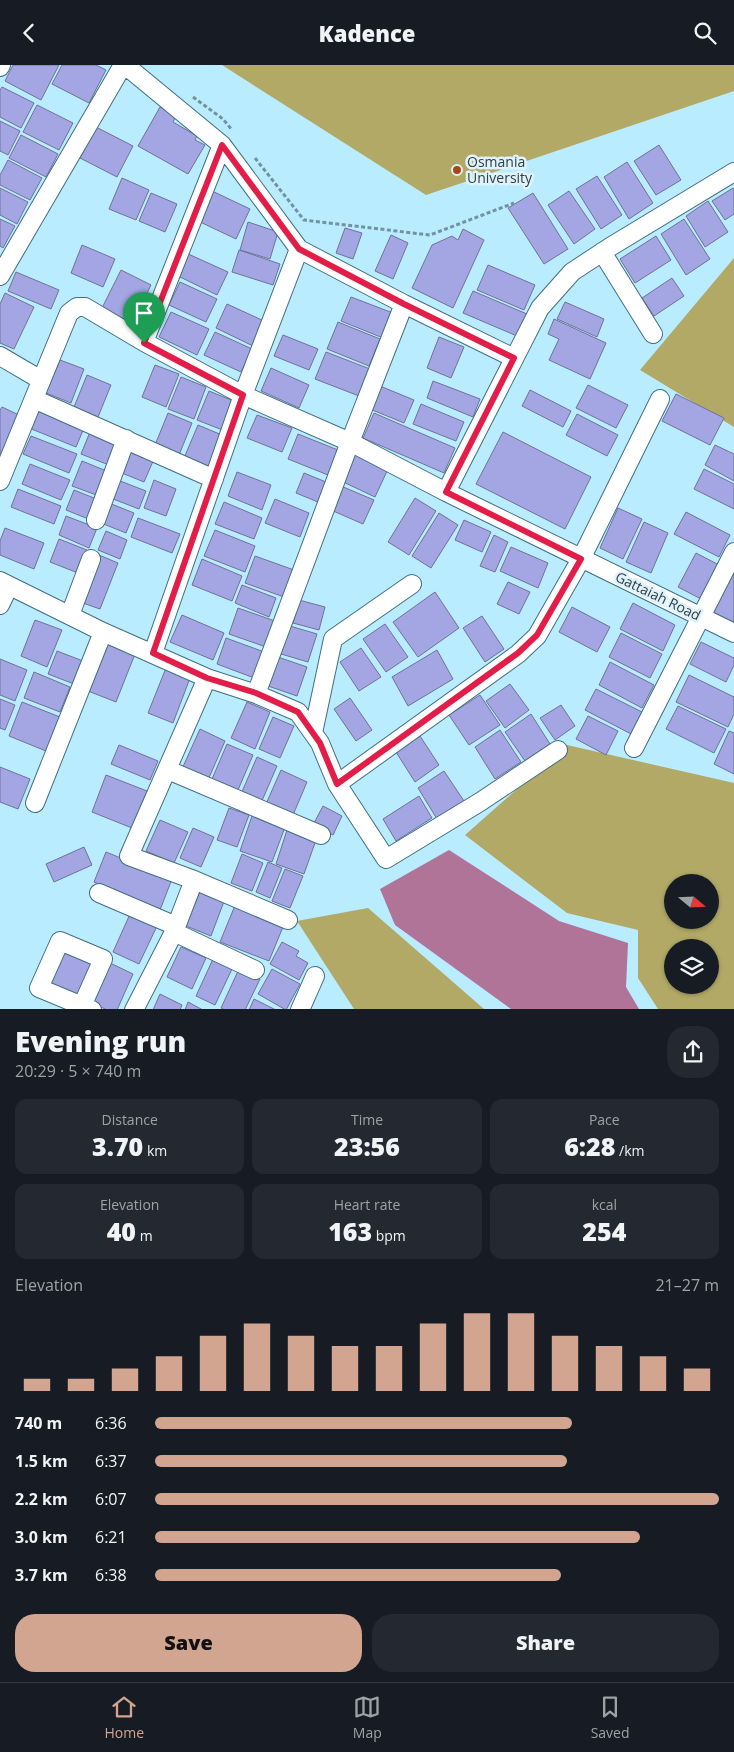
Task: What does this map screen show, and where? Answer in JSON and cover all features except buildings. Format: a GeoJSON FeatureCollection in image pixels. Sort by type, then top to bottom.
{"type":"FeatureCollection","features":[{"type":"Feature","properties":{"kind":"street"},"geometry":{"type":"LineString","coordinates":[[2,266],[124,65],[229,139],[299,249],[404,304],[514,358]]}},
{"type":"Feature","properties":{"kind":"street"},"geometry":{"type":"LineString","coordinates":[[144,343],[229,139]]}},
{"type":"Feature","properties":{"kind":"street"},"geometry":{"type":"LineString","coordinates":[[446,492],[540,308],[572,272],[734,172]]}},
{"type":"Feature","properties":{"kind":"street"},"geometry":{"type":"LineString","coordinates":[[153,653],[243,395],[299,249]]}},
{"type":"Feature","properties":{"kind":"street"},"geometry":{"type":"LineString","coordinates":[[602,253],[654,334]]}},
{"type":"Feature","properties":{"kind":"street"},"geometry":{"type":"LineString","coordinates":[[256,693],[404,304]]}},
{"type":"Feature","properties":{"kind":"street","name":"Gattaiah Road"},"geometry":{"type":"LineString","coordinates":[[2,471],[69,313],[77,307],[85,307],[144,343],[243,395],[350,442],[446,492],[734,633]]}},
{"type":"Feature","properties":{"kind":"street"},"geometry":{"type":"LineString","coordinates":[[0,356],[41,380]]}},
{"type":"Feature","properties":{"kind":"street"},"geometry":{"type":"LineString","coordinates":[[34,399],[214,479]]}},
{"type":"Feature","properties":{"kind":"street"},"geometry":{"type":"LineString","coordinates":[[337,784],[518,653],[537,635],[581,559],[660,399]]}},
{"type":"Feature","properties":{"kind":"street"},"geometry":{"type":"LineString","coordinates":[[96,520],[126,439]]}},
{"type":"Feature","properties":{"kind":"street"},"geometry":{"type":"LineString","coordinates":[[634,748],[734,553]]}},
{"type":"Feature","properties":{"kind":"street"},"geometry":{"type":"LineString","coordinates":[[70,615],[91,559]]}},
{"type":"Feature","properties":{"kind":"street"},"geometry":{"type":"LineString","coordinates":[[0,605],[4,584],[103,632],[207,678],[256,693],[298,712],[320,743],[337,784],[386,859],[480,802],[558,750]]}},
{"type":"Feature","properties":{"kind":"street"},"geometry":{"type":"LineString","coordinates":[[313,733],[333,639],[412,584]]}},
{"type":"Feature","properties":{"kind":"street"},"geometry":{"type":"LineString","coordinates":[[35,803],[103,632]]}},
{"type":"Feature","properties":{"kind":"street"},"geometry":{"type":"LineString","coordinates":[[207,678],[168,771],[129,856],[194,880],[288,920]]}},
{"type":"Feature","properties":{"kind":"street"},"geometry":{"type":"LineString","coordinates":[[168,771],[321,835]]}},
{"type":"Feature","properties":{"kind":"street"},"geometry":{"type":"LineString","coordinates":[[134,1009],[175,929],[194,880]]}},
{"type":"Feature","properties":{"kind":"street"},"geometry":{"type":"LineString","coordinates":[[99,893],[175,929],[256,971]]}},
{"type":"Feature","properties":{"kind":"street"},"geometry":{"type":"LineString","coordinates":[[300,1009],[315,976]]}},
{"type":"Feature","properties":{"kind":"path"},"geometry":{"type":"LineString","coordinates":[[185,92],[223,119],[229,139]]}},
{"type":"Feature","properties":{"kind":"path"},"geometry":{"type":"LineString","coordinates":[[254,157],[304,220],[430,235],[514,203]]}},
{"type":"Feature","properties":{"kind":"shaded area","name":"Osmania University"},"geometry":{"type":"Polygon","coordinates":[[[222,65],[734,65],[734,91],[426,195],[222,65]]]}},
{"type":"Feature","properties":{"kind":"shaded area"},"geometry":{"type":"Polygon","coordinates":[[[734,258],[734,427],[640,370],[734,258]]]}},
{"type":"Feature","properties":{"kind":"shaded area"},"geometry":{"type":"Polygon","coordinates":[[[567,745],[734,783],[734,1009],[658,1009],[638,978],[638,930],[567,913],[465,835],[567,745]]]}},
{"type":"Feature","properties":{"kind":"shaded area"},"geometry":{"type":"Polygon","coordinates":[[[449,850],[559,921],[628,943],[626,987],[639,1009],[511,1009],[395,925],[380,889],[449,850]]]}},
{"type":"Feature","properties":{"kind":"shaded area"},"geometry":{"type":"Polygon","coordinates":[[[368,908],[484,1009],[354,1009],[297,921],[368,908]]]}},
{"type":"Feature","properties":{"kind":"place","name":"Osmania University"},"geometry":{"type":"Point","coordinates":[457,170]}},
{"type":"Feature","properties":{"kind":"route"},"geometry":{"type":"LineString","coordinates":[[222,145],[299,249],[404,304],[514,358],[446,492],[581,559],[537,635],[518,653],[337,784],[320,743],[298,712],[256,693],[207,678],[153,653],[243,395],[144,343],[222,145]]}}]}
